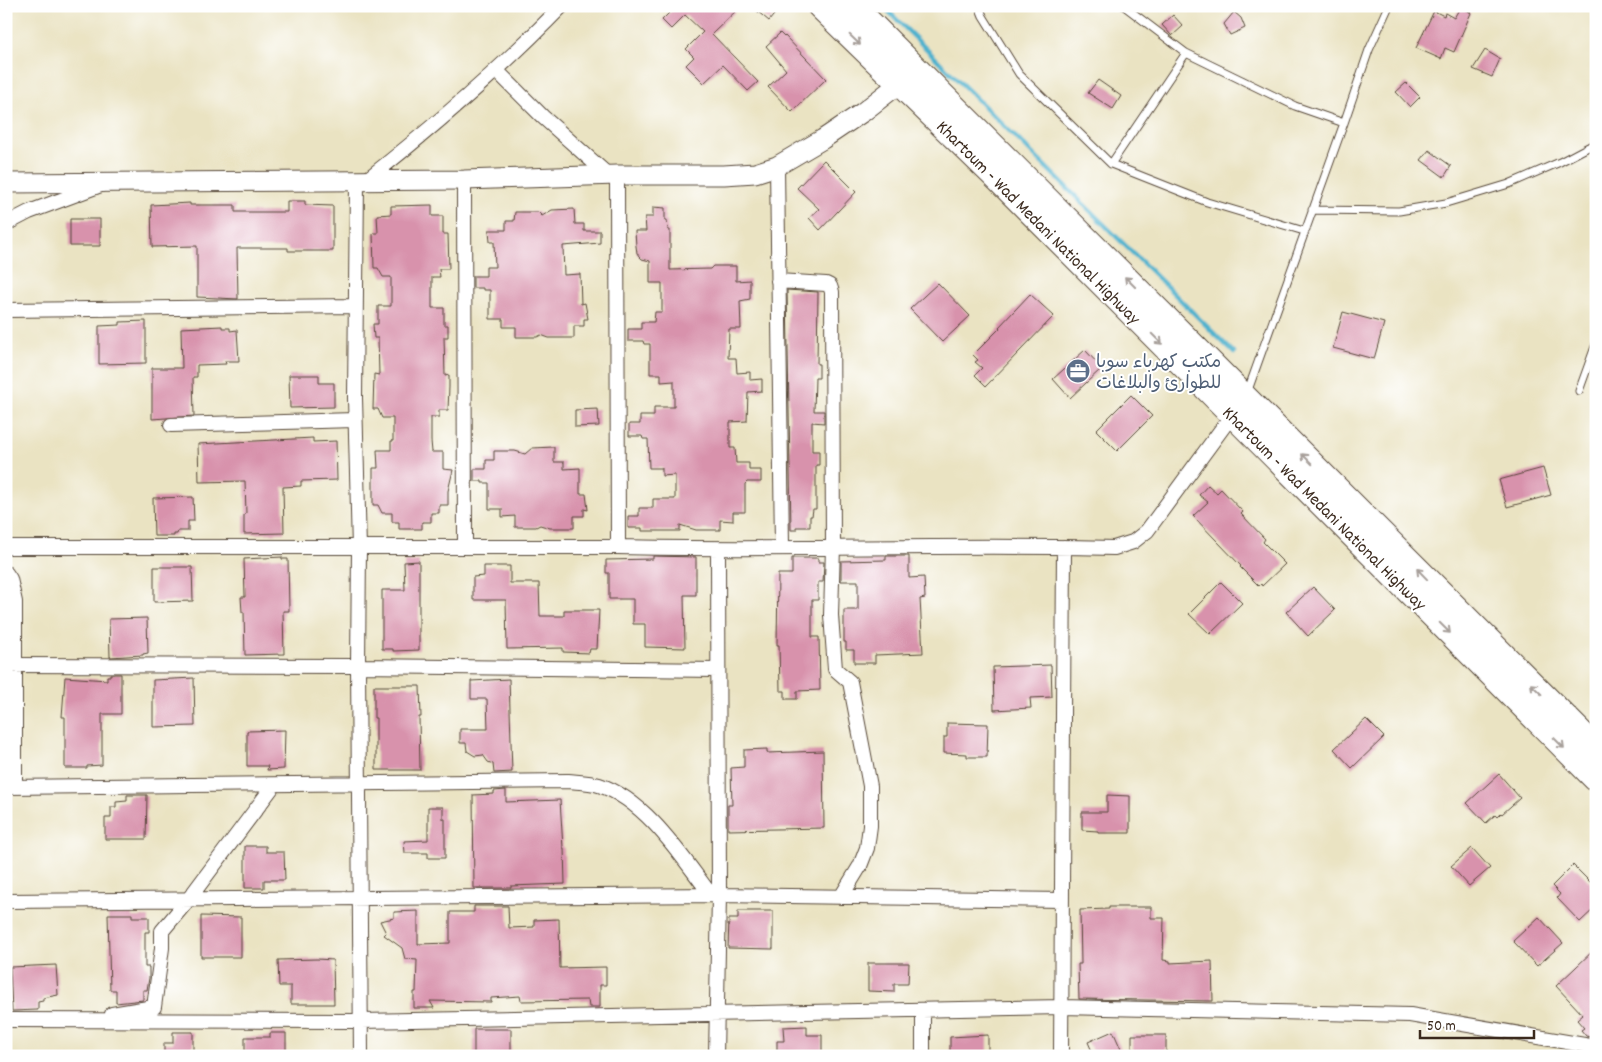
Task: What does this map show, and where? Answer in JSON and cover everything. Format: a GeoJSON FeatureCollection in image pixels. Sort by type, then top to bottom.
{"type":"FeatureCollection","features":[{"type":"Feature","properties":{"kind":"highway","name":"Khartoum - Wad Medani National Highway"},"geometry":{"type":"LineString","coordinates":[[820,6],[1596,748]]}},
{"type":"Feature","properties":{"kind":"highway","name":"Khartoum - Wad Medani National Highway"},"geometry":{"type":"LineString","coordinates":[[853,6],[1101,253],[1239,407],[1596,779]]}},
{"type":"Feature","properties":{"kind":"street"},"geometry":{"type":"LineString","coordinates":[[361,181],[452,112],[497,71],[562,6]]}},
{"type":"Feature","properties":{"kind":"street"},"geometry":{"type":"LineString","coordinates":[[497,71],[544,117],[613,175],[618,547]]}},
{"type":"Feature","properties":{"kind":"street"},"geometry":{"type":"LineString","coordinates":[[6,183],[464,180],[755,173],[777,166],[823,140],[900,83]]}},
{"type":"Feature","properties":{"kind":"street"},"geometry":{"type":"LineString","coordinates":[[777,166],[782,547]]}},
{"type":"Feature","properties":{"kind":"street"},"geometry":{"type":"LineString","coordinates":[[464,180],[466,546]]}},
{"type":"Feature","properties":{"kind":"street"},"geometry":{"type":"LineString","coordinates":[[361,181],[355,306],[359,548],[361,1056]]}},
{"type":"Feature","properties":{"kind":"street"},"geometry":{"type":"LineString","coordinates":[[6,224],[29,212],[109,182]]}},
{"type":"Feature","properties":{"kind":"street"},"geometry":{"type":"LineString","coordinates":[[778,281],[826,284],[830,286],[832,292],[833,547],[831,615],[835,669],[850,682],[870,786],[870,826],[867,848],[860,866],[841,897]]}},
{"type":"Feature","properties":{"kind":"street"},"geometry":{"type":"LineString","coordinates":[[6,310],[355,306]]}},
{"type":"Feature","properties":{"kind":"street"},"geometry":{"type":"LineString","coordinates":[[6,547],[359,548],[466,546],[718,550],[782,547],[1114,548],[1133,542],[1147,531],[1239,407]]}},
{"type":"Feature","properties":{"kind":"street"},"geometry":{"type":"LineString","coordinates":[[171,425],[356,420]]}},
{"type":"Feature","properties":{"kind":"street"},"geometry":{"type":"LineString","coordinates":[[1061,1056],[1064,547]]}},
{"type":"Feature","properties":{"kind":"street"},"geometry":{"type":"LineString","coordinates":[[716,1056],[715,895],[718,550]]}},
{"type":"Feature","properties":{"kind":"street"},"geometry":{"type":"LineString","coordinates":[[6,573],[10,579],[15,602],[10,665],[11,787],[568,781],[598,785],[621,796],[642,811],[660,828],[715,895]]}},
{"type":"Feature","properties":{"kind":"street"},"geometry":{"type":"LineString","coordinates":[[10,665],[718,670]]}},
{"type":"Feature","properties":{"kind":"street"},"geometry":{"type":"LineString","coordinates":[[70,1020],[154,1007],[162,948],[162,931],[188,900],[274,784]]}},
{"type":"Feature","properties":{"kind":"street"},"geometry":{"type":"LineString","coordinates":[[6,891],[12,901],[715,895],[1062,900]]}},
{"type":"Feature","properties":{"kind":"street"},"geometry":{"type":"LineString","coordinates":[[6,1020],[361,1021],[1062,1008],[1410,1015],[1596,1047]]}},
{"type":"Feature","properties":{"kind":"street"},"geometry":{"type":"LineString","coordinates":[[923,1010],[923,1056]]}},
{"type":"Feature","properties":{"kind":"lane"},"geometry":{"type":"LineString","coordinates":[[980,6],[983,16],[1019,74],[1111,164],[1207,202],[1304,231]]}},
{"type":"Feature","properties":{"kind":"lane"},"geometry":{"type":"LineString","coordinates":[[1124,6],[1186,53],[1295,106],[1344,123]]}},
{"type":"Feature","properties":{"kind":"lane"},"geometry":{"type":"LineString","coordinates":[[1239,407],[1369,50],[1389,6]]}},
{"type":"Feature","properties":{"kind":"lane"},"geometry":{"type":"LineString","coordinates":[[1111,164],[1186,53]]}},
{"type":"Feature","properties":{"kind":"lane"},"geometry":{"type":"LineString","coordinates":[[1312,210],[1399,211],[1446,202],[1509,184],[1596,144]]}},
{"type":"Feature","properties":{"kind":"lane"},"geometry":{"type":"LineString","coordinates":[[1579,391],[1596,344]]}},
{"type":"Feature","properties":{"kind":"building"},"geometry":{"type":"Polygon","coordinates":[[[676,6],[741,6],[712,34],[758,82],[748,91],[723,65],[704,83],[686,65],[694,57],[686,49],[703,32],[685,15],[671,29],[662,20],[676,6]]]}},
{"type":"Feature","properties":{"kind":"building"},"geometry":{"type":"Polygon","coordinates":[[[751,6],[781,6],[769,21],[751,6]]]}},
{"type":"Feature","properties":{"kind":"building"},"geometry":{"type":"Polygon","coordinates":[[[1461,6],[1471,13],[1454,52],[1445,48],[1441,59],[1416,48],[1434,11],[1444,16],[1445,13],[1454,18],[1461,6]]]}},
{"type":"Feature","properties":{"kind":"building"},"geometry":{"type":"Polygon","coordinates":[[[1234,12],[1241,18],[1245,28],[1230,35],[1224,24],[1234,12]]]}},
{"type":"Feature","properties":{"kind":"building"},"geometry":{"type":"Polygon","coordinates":[[[1173,15],[1183,26],[1172,36],[1162,25],[1173,15]]]}},
{"type":"Feature","properties":{"kind":"building"},"geometry":{"type":"Polygon","coordinates":[[[780,33],[826,79],[792,112],[768,87],[786,70],[766,46],[780,33]]]}},
{"type":"Feature","properties":{"kind":"building"},"geometry":{"type":"Polygon","coordinates":[[[1485,50],[1500,59],[1492,77],[1473,69],[1485,50]]]}},
{"type":"Feature","properties":{"kind":"building"},"geometry":{"type":"Polygon","coordinates":[[[1098,80],[1121,96],[1113,109],[1088,93],[1098,80]]]}},
{"type":"Feature","properties":{"kind":"building"},"geometry":{"type":"Polygon","coordinates":[[[1406,83],[1420,97],[1410,107],[1396,92],[1406,83]]]}},
{"type":"Feature","properties":{"kind":"building"},"geometry":{"type":"Polygon","coordinates":[[[1429,150],[1451,166],[1444,177],[1421,160],[1429,150]]]}},
{"type":"Feature","properties":{"kind":"building"},"geometry":{"type":"Polygon","coordinates":[[[824,160],[856,192],[820,230],[809,218],[819,209],[797,188],[824,160]]]}},
{"type":"Feature","properties":{"kind":"building"},"geometry":{"type":"Polygon","coordinates":[[[287,201],[305,201],[305,205],[333,206],[333,251],[288,251],[288,248],[237,248],[238,299],[197,297],[197,246],[152,247],[151,205],[190,203],[190,205],[235,205],[235,212],[287,212],[287,201]]]}},
{"type":"Feature","properties":{"kind":"building"},"geometry":{"type":"Polygon","coordinates":[[[432,205],[432,216],[443,216],[443,234],[448,234],[449,269],[439,269],[440,277],[432,277],[432,308],[444,308],[444,325],[448,325],[448,337],[444,337],[445,376],[449,375],[449,387],[448,410],[439,410],[439,417],[431,417],[431,441],[432,452],[443,452],[443,469],[453,470],[448,491],[448,505],[439,505],[439,513],[431,513],[431,522],[422,522],[422,529],[399,529],[399,522],[392,522],[392,513],[382,513],[378,505],[373,505],[373,468],[378,468],[377,450],[391,450],[393,418],[382,418],[378,409],[373,409],[374,374],[379,375],[378,338],[374,338],[373,324],[378,324],[378,306],[391,306],[391,277],[383,277],[378,268],[374,268],[373,233],[378,233],[377,215],[391,214],[391,206],[432,205]]]}},
{"type":"Feature","properties":{"kind":"building"},"geometry":{"type":"Polygon","coordinates":[[[653,207],[665,208],[665,220],[667,220],[668,230],[670,230],[670,270],[736,266],[736,281],[750,280],[750,299],[740,301],[741,329],[729,329],[728,358],[736,358],[737,373],[750,372],[750,380],[762,379],[762,391],[748,392],[747,421],[730,422],[730,448],[735,448],[736,463],[749,463],[749,470],[761,470],[761,482],[747,482],[745,484],[745,512],[733,512],[733,521],[720,520],[720,530],[696,530],[680,525],[680,531],[642,531],[642,528],[628,528],[628,516],[639,516],[639,508],[653,508],[653,499],[675,499],[675,475],[662,476],[662,468],[649,468],[648,439],[643,439],[642,436],[629,436],[629,424],[640,424],[640,416],[654,416],[654,407],[674,407],[674,381],[661,382],[661,374],[650,374],[650,344],[644,344],[643,341],[628,341],[628,329],[641,329],[641,322],[654,322],[655,312],[662,312],[662,283],[650,283],[650,261],[639,256],[636,246],[635,231],[646,231],[645,217],[653,217],[653,207]]]}},
{"type":"Feature","properties":{"kind":"building"},"geometry":{"type":"Polygon","coordinates":[[[574,209],[575,224],[584,224],[584,231],[600,231],[600,243],[563,246],[564,275],[580,274],[581,304],[585,303],[588,319],[584,319],[584,326],[574,326],[574,338],[549,338],[541,335],[537,337],[516,337],[516,327],[503,327],[503,319],[490,319],[490,290],[473,288],[473,276],[486,276],[486,267],[495,267],[494,242],[490,242],[489,230],[506,230],[506,221],[514,221],[515,212],[538,212],[542,216],[552,210],[574,209]]]}},
{"type":"Feature","properties":{"kind":"building"},"geometry":{"type":"Polygon","coordinates":[[[70,219],[100,219],[100,246],[70,246],[70,219]]]}},
{"type":"Feature","properties":{"kind":"building"},"geometry":{"type":"Polygon","coordinates":[[[938,283],[970,316],[942,342],[910,309],[938,283]]]}},
{"type":"Feature","properties":{"kind":"building"},"geometry":{"type":"Polygon","coordinates":[[[787,290],[818,292],[817,364],[819,364],[819,378],[815,378],[814,411],[824,411],[824,423],[812,422],[812,451],[819,451],[819,465],[816,465],[816,509],[813,509],[812,516],[810,516],[810,527],[796,527],[796,530],[791,530],[787,290]]]}},
{"type":"Feature","properties":{"kind":"building"},"geometry":{"type":"Polygon","coordinates":[[[1030,294],[1054,316],[986,386],[975,375],[982,368],[975,362],[978,360],[973,355],[1030,294]]]}},
{"type":"Feature","properties":{"kind":"building"},"geometry":{"type":"Polygon","coordinates":[[[1343,312],[1384,323],[1374,359],[1333,348],[1343,312]]]}},
{"type":"Feature","properties":{"kind":"building"},"geometry":{"type":"Polygon","coordinates":[[[146,321],[146,363],[99,364],[99,326],[120,325],[120,322],[146,321]]]}},
{"type":"Feature","properties":{"kind":"building"},"geometry":{"type":"Polygon","coordinates":[[[222,326],[222,328],[230,328],[230,331],[237,330],[239,361],[225,361],[226,364],[197,365],[197,377],[193,377],[194,416],[152,419],[152,368],[182,368],[181,328],[222,326]]]}},
{"type":"Feature","properties":{"kind":"building"},"geometry":{"type":"Polygon","coordinates":[[[1085,350],[1102,368],[1070,398],[1053,379],[1085,350]]]}},
{"type":"Feature","properties":{"kind":"building"},"geometry":{"type":"Polygon","coordinates":[[[289,375],[319,375],[319,383],[334,383],[334,407],[290,408],[289,375]]]}},
{"type":"Feature","properties":{"kind":"building"},"geometry":{"type":"Polygon","coordinates":[[[1131,395],[1152,416],[1117,451],[1096,430],[1131,395]]]}},
{"type":"Feature","properties":{"kind":"building"},"geometry":{"type":"Polygon","coordinates":[[[598,409],[599,426],[575,427],[575,410],[598,409]]]}},
{"type":"Feature","properties":{"kind":"building"},"geometry":{"type":"Polygon","coordinates":[[[313,438],[313,442],[336,441],[337,480],[301,481],[301,486],[283,487],[284,533],[244,534],[244,515],[246,514],[245,481],[199,482],[198,444],[313,438]]]}},
{"type":"Feature","properties":{"kind":"building"},"geometry":{"type":"Polygon","coordinates":[[[554,447],[554,462],[564,462],[564,469],[580,468],[580,494],[586,494],[588,510],[584,509],[584,516],[574,516],[574,528],[550,528],[540,525],[536,527],[515,527],[515,516],[502,517],[502,509],[489,509],[489,483],[474,481],[474,469],[486,469],[486,460],[494,460],[494,451],[515,451],[525,454],[532,448],[554,447]]]}},
{"type":"Feature","properties":{"kind":"building"},"geometry":{"type":"Polygon","coordinates":[[[1543,468],[1551,495],[1507,507],[1499,480],[1543,468]]]}},
{"type":"Feature","properties":{"kind":"building"},"geometry":{"type":"Polygon","coordinates":[[[1208,485],[1217,493],[1221,489],[1243,512],[1241,514],[1265,539],[1263,542],[1285,564],[1262,586],[1261,584],[1259,586],[1240,567],[1193,516],[1208,502],[1199,495],[1208,485]]]}},
{"type":"Feature","properties":{"kind":"building"},"geometry":{"type":"Polygon","coordinates":[[[193,497],[194,521],[188,521],[188,531],[178,531],[174,536],[154,536],[153,498],[193,497]]]}},
{"type":"Feature","properties":{"kind":"building"},"geometry":{"type":"Polygon","coordinates":[[[653,556],[696,557],[696,595],[684,595],[685,648],[645,647],[645,624],[633,624],[633,599],[609,599],[609,573],[606,573],[606,560],[653,559],[653,556]]]}},
{"type":"Feature","properties":{"kind":"building"},"geometry":{"type":"Polygon","coordinates":[[[886,556],[909,556],[909,578],[924,577],[925,598],[920,599],[923,653],[875,655],[875,663],[854,663],[854,650],[846,650],[846,642],[844,642],[844,610],[858,610],[858,581],[841,581],[841,561],[886,560],[886,556]]]}},
{"type":"Feature","properties":{"kind":"building"},"geometry":{"type":"Polygon","coordinates":[[[282,557],[282,559],[288,559],[289,611],[283,611],[284,654],[245,655],[244,612],[242,612],[241,597],[245,597],[244,559],[282,557]]]}},
{"type":"Feature","properties":{"kind":"building"},"geometry":{"type":"Polygon","coordinates":[[[792,558],[818,558],[818,562],[824,562],[823,582],[818,582],[818,600],[812,600],[812,637],[819,637],[820,690],[797,691],[797,699],[785,699],[785,691],[780,691],[779,645],[777,645],[778,574],[792,574],[792,558]]]}},
{"type":"Feature","properties":{"kind":"building"},"geometry":{"type":"Polygon","coordinates":[[[419,561],[419,650],[393,651],[393,649],[382,649],[382,590],[405,590],[404,562],[419,561]]]}},
{"type":"Feature","properties":{"kind":"building"},"geometry":{"type":"Polygon","coordinates":[[[484,566],[510,566],[510,583],[539,583],[540,616],[564,616],[564,610],[599,610],[597,649],[590,649],[589,653],[563,652],[563,648],[507,649],[506,600],[473,600],[473,577],[484,576],[484,566]]]}},
{"type":"Feature","properties":{"kind":"building"},"geometry":{"type":"Polygon","coordinates":[[[154,567],[192,567],[193,601],[154,602],[154,567]]]}},
{"type":"Feature","properties":{"kind":"building"},"geometry":{"type":"Polygon","coordinates":[[[1221,582],[1242,603],[1210,634],[1189,614],[1221,582]]]}},
{"type":"Feature","properties":{"kind":"building"},"geometry":{"type":"Polygon","coordinates":[[[1313,587],[1335,610],[1308,636],[1286,612],[1313,587]]]}},
{"type":"Feature","properties":{"kind":"building"},"geometry":{"type":"Polygon","coordinates":[[[147,618],[148,653],[110,657],[109,619],[147,618]]]}},
{"type":"Feature","properties":{"kind":"building"},"geometry":{"type":"Polygon","coordinates":[[[1051,665],[1052,697],[1030,698],[1031,708],[994,710],[993,667],[1051,665]]]}},
{"type":"Feature","properties":{"kind":"building"},"geometry":{"type":"Polygon","coordinates":[[[110,674],[121,674],[121,714],[102,714],[102,765],[87,766],[87,768],[65,768],[65,717],[62,717],[65,677],[107,680],[107,676],[110,676],[110,674]]]}},
{"type":"Feature","properties":{"kind":"building"},"geometry":{"type":"Polygon","coordinates":[[[194,678],[195,726],[153,727],[153,680],[194,678]]]}},
{"type":"Feature","properties":{"kind":"building"},"geometry":{"type":"Polygon","coordinates":[[[509,679],[512,772],[494,773],[493,764],[488,762],[483,755],[475,756],[467,751],[466,743],[460,743],[460,729],[488,729],[487,699],[471,699],[471,681],[509,679]]]}},
{"type":"Feature","properties":{"kind":"building"},"geometry":{"type":"Polygon","coordinates":[[[374,686],[420,686],[420,770],[376,770],[374,686]]]}},
{"type":"Feature","properties":{"kind":"building"},"geometry":{"type":"Polygon","coordinates":[[[1366,719],[1384,737],[1352,768],[1334,749],[1366,719]]]}},
{"type":"Feature","properties":{"kind":"building"},"geometry":{"type":"Polygon","coordinates":[[[947,723],[988,724],[987,757],[967,757],[967,754],[944,753],[944,737],[947,737],[947,723]]]}},
{"type":"Feature","properties":{"kind":"building"},"geometry":{"type":"Polygon","coordinates":[[[285,730],[284,769],[267,770],[268,766],[247,766],[247,731],[285,730]]]}},
{"type":"Feature","properties":{"kind":"building"},"geometry":{"type":"Polygon","coordinates":[[[767,749],[767,753],[823,751],[824,828],[728,830],[728,805],[732,805],[731,768],[744,767],[744,750],[767,749]]]}},
{"type":"Feature","properties":{"kind":"building"},"geometry":{"type":"Polygon","coordinates":[[[1499,774],[1520,798],[1502,814],[1497,817],[1495,815],[1486,823],[1467,803],[1499,774]]]}},
{"type":"Feature","properties":{"kind":"building"},"geometry":{"type":"Polygon","coordinates":[[[506,790],[506,802],[560,800],[565,884],[511,886],[511,888],[474,888],[473,795],[494,794],[494,791],[506,790]]]}},
{"type":"Feature","properties":{"kind":"building"},"geometry":{"type":"Polygon","coordinates":[[[127,795],[147,795],[146,839],[105,839],[105,818],[111,818],[111,807],[116,807],[116,802],[127,801],[127,795]]]}},
{"type":"Feature","properties":{"kind":"building"},"geometry":{"type":"Polygon","coordinates":[[[1107,795],[1130,796],[1130,833],[1098,833],[1098,831],[1082,830],[1082,812],[1107,812],[1107,795]]]}},
{"type":"Feature","properties":{"kind":"building"},"geometry":{"type":"Polygon","coordinates":[[[428,807],[443,807],[443,819],[445,819],[445,858],[428,858],[428,853],[405,853],[404,841],[428,840],[428,807]]]}},
{"type":"Feature","properties":{"kind":"building"},"geometry":{"type":"Polygon","coordinates":[[[245,846],[266,846],[266,852],[284,852],[285,880],[264,880],[264,888],[245,888],[245,846]]]}},
{"type":"Feature","properties":{"kind":"building"},"geometry":{"type":"Polygon","coordinates":[[[1472,848],[1490,868],[1469,886],[1451,866],[1472,848]]]}},
{"type":"Feature","properties":{"kind":"building"},"geometry":{"type":"Polygon","coordinates":[[[1573,865],[1596,888],[1596,907],[1580,922],[1557,898],[1560,894],[1552,886],[1573,865]]]}},
{"type":"Feature","properties":{"kind":"building"},"geometry":{"type":"Polygon","coordinates":[[[474,906],[508,906],[509,928],[534,927],[534,920],[559,919],[560,968],[606,967],[606,985],[600,985],[600,1007],[589,1007],[588,1000],[521,1001],[520,996],[491,998],[491,1002],[430,1001],[434,1008],[414,1008],[417,960],[405,959],[402,948],[384,935],[386,933],[380,921],[394,918],[394,912],[418,911],[418,944],[450,943],[450,912],[474,912],[474,906]]]}},
{"type":"Feature","properties":{"kind":"building"},"geometry":{"type":"Polygon","coordinates":[[[1109,907],[1151,907],[1151,918],[1164,918],[1163,960],[1170,961],[1170,963],[1212,961],[1213,1001],[1079,999],[1078,964],[1081,964],[1080,910],[1109,909],[1109,907]]]}},
{"type":"Feature","properties":{"kind":"building"},"geometry":{"type":"Polygon","coordinates":[[[738,911],[773,911],[773,949],[728,948],[729,919],[738,919],[738,911]]]}},
{"type":"Feature","properties":{"kind":"building"},"geometry":{"type":"Polygon","coordinates":[[[108,914],[132,914],[132,917],[149,917],[149,932],[145,932],[145,967],[149,967],[149,978],[147,990],[143,990],[143,1000],[116,1003],[116,990],[110,990],[108,914]]]}},
{"type":"Feature","properties":{"kind":"building"},"geometry":{"type":"Polygon","coordinates":[[[201,916],[241,917],[241,957],[201,957],[201,916]]]}},
{"type":"Feature","properties":{"kind":"building"},"geometry":{"type":"Polygon","coordinates":[[[1539,917],[1563,943],[1537,966],[1513,941],[1539,917]]]}},
{"type":"Feature","properties":{"kind":"building"},"geometry":{"type":"Polygon","coordinates":[[[1596,948],[1596,1038],[1586,1036],[1581,1030],[1584,1028],[1577,1020],[1583,1015],[1556,986],[1596,948]]]}},
{"type":"Feature","properties":{"kind":"building"},"geometry":{"type":"Polygon","coordinates":[[[278,960],[333,960],[334,1004],[291,1004],[291,986],[279,986],[278,960]]]}},
{"type":"Feature","properties":{"kind":"building"},"geometry":{"type":"Polygon","coordinates":[[[868,963],[909,963],[908,984],[894,984],[894,992],[868,991],[868,963]]]}},
{"type":"Feature","properties":{"kind":"building"},"geometry":{"type":"Polygon","coordinates":[[[56,965],[58,995],[43,998],[43,1001],[38,1002],[38,1010],[12,1011],[10,967],[56,965]]]}},
{"type":"Feature","properties":{"kind":"building"},"geometry":{"type":"Polygon","coordinates":[[[807,1026],[807,1035],[822,1035],[822,1056],[777,1056],[777,1041],[784,1041],[783,1027],[807,1026]]]}},
{"type":"Feature","properties":{"kind":"building"},"geometry":{"type":"Polygon","coordinates":[[[474,1029],[511,1029],[511,1056],[474,1056],[474,1029]]]}},
{"type":"Feature","properties":{"kind":"building"},"geometry":{"type":"Polygon","coordinates":[[[1113,1031],[1124,1056],[1094,1056],[1088,1042],[1113,1031]]]}},
{"type":"Feature","properties":{"kind":"building"},"geometry":{"type":"Polygon","coordinates":[[[173,1032],[193,1032],[193,1056],[164,1056],[164,1043],[173,1043],[173,1032]]]}},
{"type":"Feature","properties":{"kind":"building"},"geometry":{"type":"Polygon","coordinates":[[[270,1033],[286,1033],[286,1056],[245,1056],[245,1037],[270,1037],[270,1033]]]}},
{"type":"Feature","properties":{"kind":"building"},"geometry":{"type":"Polygon","coordinates":[[[988,1035],[988,1056],[950,1056],[950,1037],[988,1035]]]}},
{"type":"Feature","properties":{"kind":"building"},"geometry":{"type":"Polygon","coordinates":[[[1132,1035],[1166,1035],[1166,1056],[1132,1056],[1132,1035]]]}},
{"type":"Feature","properties":{"kind":"waterway"},"geometry":{"type":"LineString","coordinates":[[883,6],[1234,353]]}},
{"type":"Feature","properties":{"kind":"place","name":"مكتب كهرباء سوبا للطوارئ والبلاغات"},"geometry":{"type":"Point","coordinates":[1078,371]}}]}
